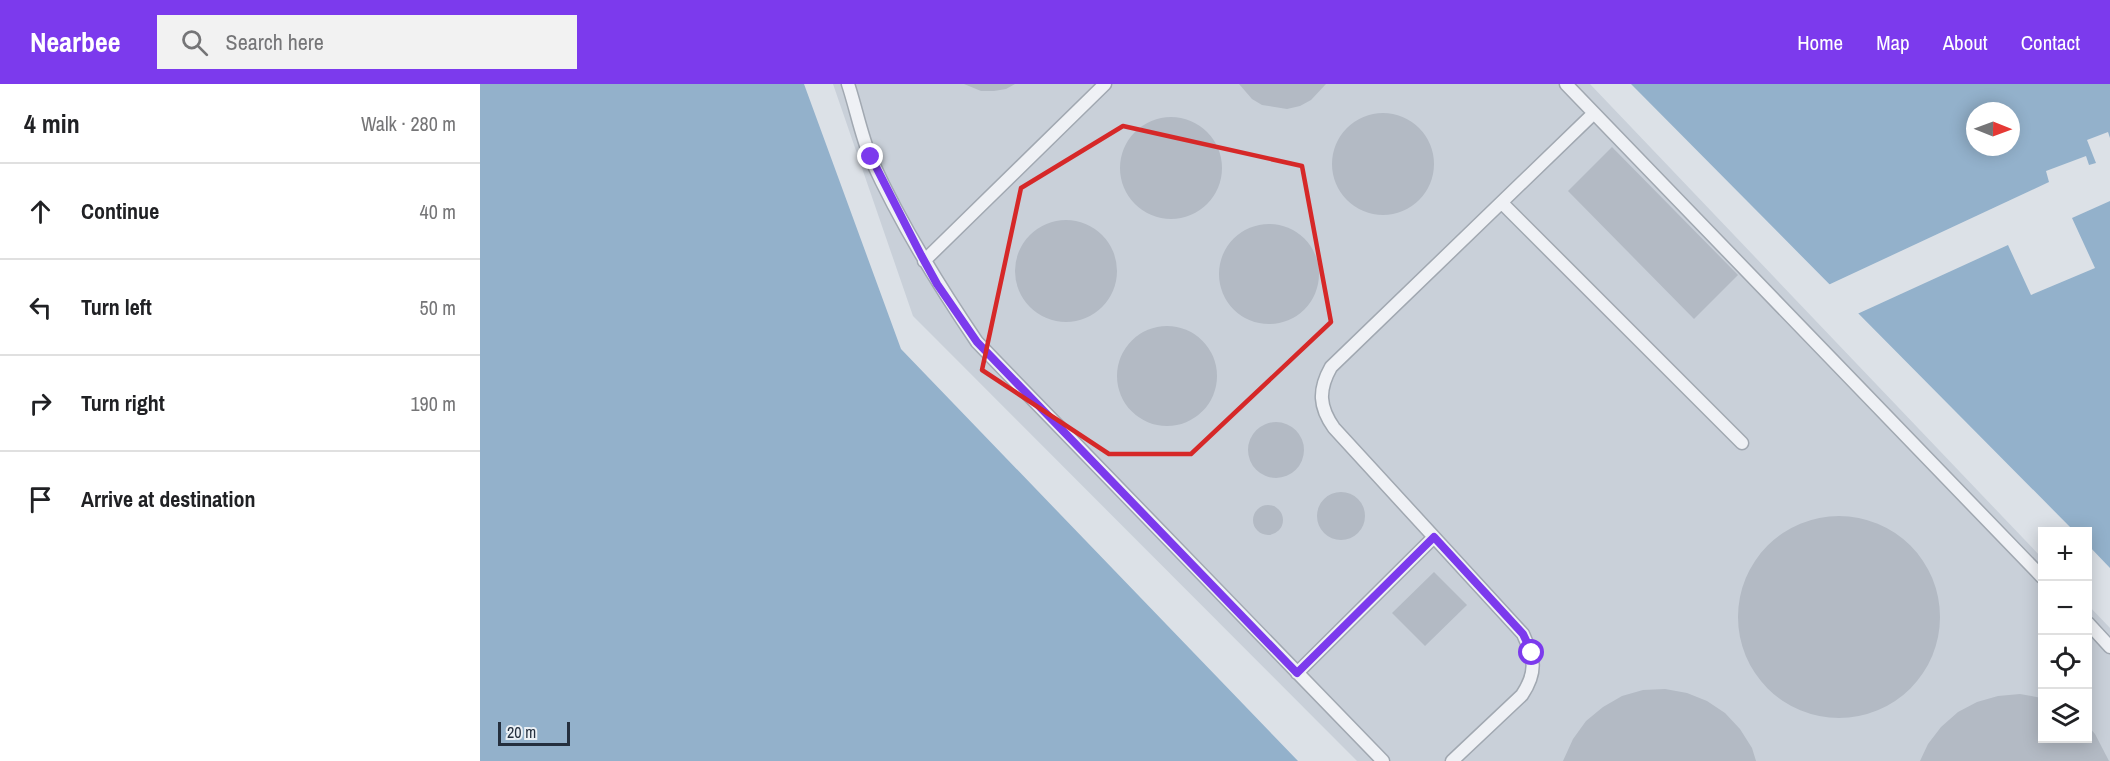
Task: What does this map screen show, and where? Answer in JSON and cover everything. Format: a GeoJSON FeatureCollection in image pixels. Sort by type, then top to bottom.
{"type":"FeatureCollection","features":[{"type":"Feature","properties":{"kind":"lane"},"geometry":{"type":"LineString","coordinates":[[848,84],[871,157],[937,284],[977,342],[1383,761]]}},
{"type":"Feature","properties":{"kind":"lane"},"geometry":{"type":"LineString","coordinates":[[924,261],[1105,84]]}},
{"type":"Feature","properties":{"kind":"lane"},"geometry":{"type":"LineString","coordinates":[[1566,84],[2038,572]]}},
{"type":"Feature","properties":{"kind":"lane"},"geometry":{"type":"LineString","coordinates":[[1452,761],[1522,695],[1530,683],[1534,670],[1532,653],[1523,634],[1324,415],[1323,381],[1331,367],[1594,113]]}},
{"type":"Feature","properties":{"kind":"lane"},"geometry":{"type":"LineString","coordinates":[[1502,203],[1742,443]]}},
{"type":"Feature","properties":{"kind":"lane"},"geometry":{"type":"LineString","coordinates":[[1297,673],[1434,537]]}},
{"type":"Feature","properties":{"kind":"lane"},"geometry":{"type":"LineString","coordinates":[[2092,627],[2110,646]]}},
{"type":"Feature","properties":{"kind":"highlighted area"},"geometry":{"type":"Polygon","coordinates":[[[1123,126],[1302,166],[1331,322],[1191,454],[1109,454],[982,370],[1021,188],[1123,126]]]}},
{"type":"Feature","properties":{"kind":"shaded area"},"geometry":{"type":"Polygon","coordinates":[[[833,84],[1590,84],[2038,554],[2038,743],[2092,743],[2092,609],[2110,628],[2110,761],[1357,761],[913,316],[833,84]]]}},
{"type":"Feature","properties":{"kind":"water"},"geometry":{"type":"Polygon","coordinates":[[[480,84],[804,84],[901,349],[1298,761],[480,761],[480,84]]]}},
{"type":"Feature","properties":{"kind":"water"},"geometry":{"type":"Polygon","coordinates":[[[1631,84],[2110,84],[2110,568],[2092,549],[2092,527],[2070,527],[1631,84]]]}},
{"type":"Feature","properties":{"kind":"pier"},"geometry":{"type":"Polygon","coordinates":[[[2108,132],[2110,138],[2110,201],[2072,218],[2095,268],[2031,295],[2008,245],[1855,315],[1826,286],[2049,182],[2046,171],[2086,156],[2089,165],[2096,163],[2087,140],[2108,132]]]}},
{"type":"Feature","properties":{"kind":"building"},"geometry":{"type":"Polygon","coordinates":[[[964,84],[1015,84],[1006,89],[981,91],[964,84]]]}},
{"type":"Feature","properties":{"kind":"building"},"geometry":{"type":"Polygon","coordinates":[[[1239,84],[1326,84],[1311,100],[1287,109],[1262,105],[1252,99],[1239,84]]]}},
{"type":"Feature","properties":{"kind":"building"},"geometry":{"type":"Polygon","coordinates":[[[1383,113],[1402,117],[1419,128],[1430,145],[1434,164],[1430,183],[1419,200],[1402,211],[1383,215],[1364,211],[1347,200],[1336,183],[1332,164],[1336,145],[1347,128],[1364,117],[1383,113]]]}},
{"type":"Feature","properties":{"kind":"building"},"geometry":{"type":"Polygon","coordinates":[[[1171,117],[1190,121],[1207,132],[1218,149],[1222,168],[1218,187],[1207,204],[1190,215],[1171,219],[1152,215],[1135,204],[1124,187],[1120,168],[1124,149],[1135,132],[1152,121],[1171,117]]]}},
{"type":"Feature","properties":{"kind":"building"},"geometry":{"type":"Polygon","coordinates":[[[1612,147],[1738,275],[1694,319],[1568,191],[1612,147]]]}},
{"type":"Feature","properties":{"kind":"building"},"geometry":{"type":"Polygon","coordinates":[[[1066,220],[1085,224],[1102,235],[1113,252],[1117,271],[1113,290],[1102,307],[1085,318],[1066,322],[1047,318],[1030,307],[1019,290],[1015,271],[1019,252],[1030,235],[1047,224],[1066,220]]]}},
{"type":"Feature","properties":{"kind":"building"},"geometry":{"type":"Polygon","coordinates":[[[1259,224],[1279,224],[1305,238],[1316,255],[1319,274],[1316,293],[1305,310],[1279,324],[1259,324],[1241,316],[1227,302],[1219,284],[1219,264],[1227,246],[1241,232],[1259,224]]]}},
{"type":"Feature","properties":{"kind":"building"},"geometry":{"type":"Polygon","coordinates":[[[1157,326],[1177,326],[1203,340],[1214,357],[1217,376],[1214,395],[1203,412],[1177,426],[1157,426],[1139,418],[1125,404],[1117,386],[1117,366],[1125,348],[1139,334],[1157,326]]]}},
{"type":"Feature","properties":{"kind":"building"},"geometry":{"type":"Polygon","coordinates":[[[1276,422],[1287,424],[1296,430],[1302,439],[1304,450],[1302,461],[1296,470],[1287,476],[1276,478],[1265,476],[1256,470],[1250,461],[1248,450],[1250,439],[1256,430],[1265,424],[1276,422]]]}},
{"type":"Feature","properties":{"kind":"building"},"geometry":{"type":"Polygon","coordinates":[[[1336,492],[1346,492],[1358,499],[1365,511],[1365,521],[1358,533],[1346,540],[1336,540],[1321,529],[1317,521],[1317,511],[1328,496],[1336,492]]]}},
{"type":"Feature","properties":{"kind":"building"},"geometry":{"type":"Polygon","coordinates":[[[1268,505],[1279,509],[1283,520],[1279,531],[1268,535],[1257,531],[1253,520],[1257,509],[1268,505]]]}},
{"type":"Feature","properties":{"kind":"building"},"geometry":{"type":"Polygon","coordinates":[[[1829,516],[1849,516],[1878,523],[1911,545],[1933,578],[1940,617],[1933,656],[1911,689],[1878,711],[1849,718],[1829,718],[1800,711],[1767,689],[1745,656],[1738,627],[1738,607],[1745,578],[1767,545],[1800,523],[1829,516]]]}},
{"type":"Feature","properties":{"kind":"building"},"geometry":{"type":"Polygon","coordinates":[[[1434,572],[1467,605],[1425,646],[1392,613],[1434,572]]]}},
{"type":"Feature","properties":{"kind":"building"},"geometry":{"type":"Polygon","coordinates":[[[1665,689],[1687,693],[1707,701],[1725,713],[1740,729],[1752,748],[1756,761],[1563,761],[1573,739],[1586,721],[1603,707],[1622,696],[1643,690],[1665,689]]]}},
{"type":"Feature","properties":{"kind":"building"},"geometry":{"type":"Polygon","coordinates":[[[2020,694],[2038,697],[2038,743],[2092,743],[2092,731],[2109,761],[1920,761],[1928,744],[1941,727],[1958,712],[1977,702],[1998,696],[2020,694]]]}},
{"type":"Feature","properties":{"kind":"route"},"geometry":{"type":"LineString","coordinates":[[871,157],[937,284],[977,342],[1297,673],[1434,537],[1523,634],[1532,653]]}}]}
